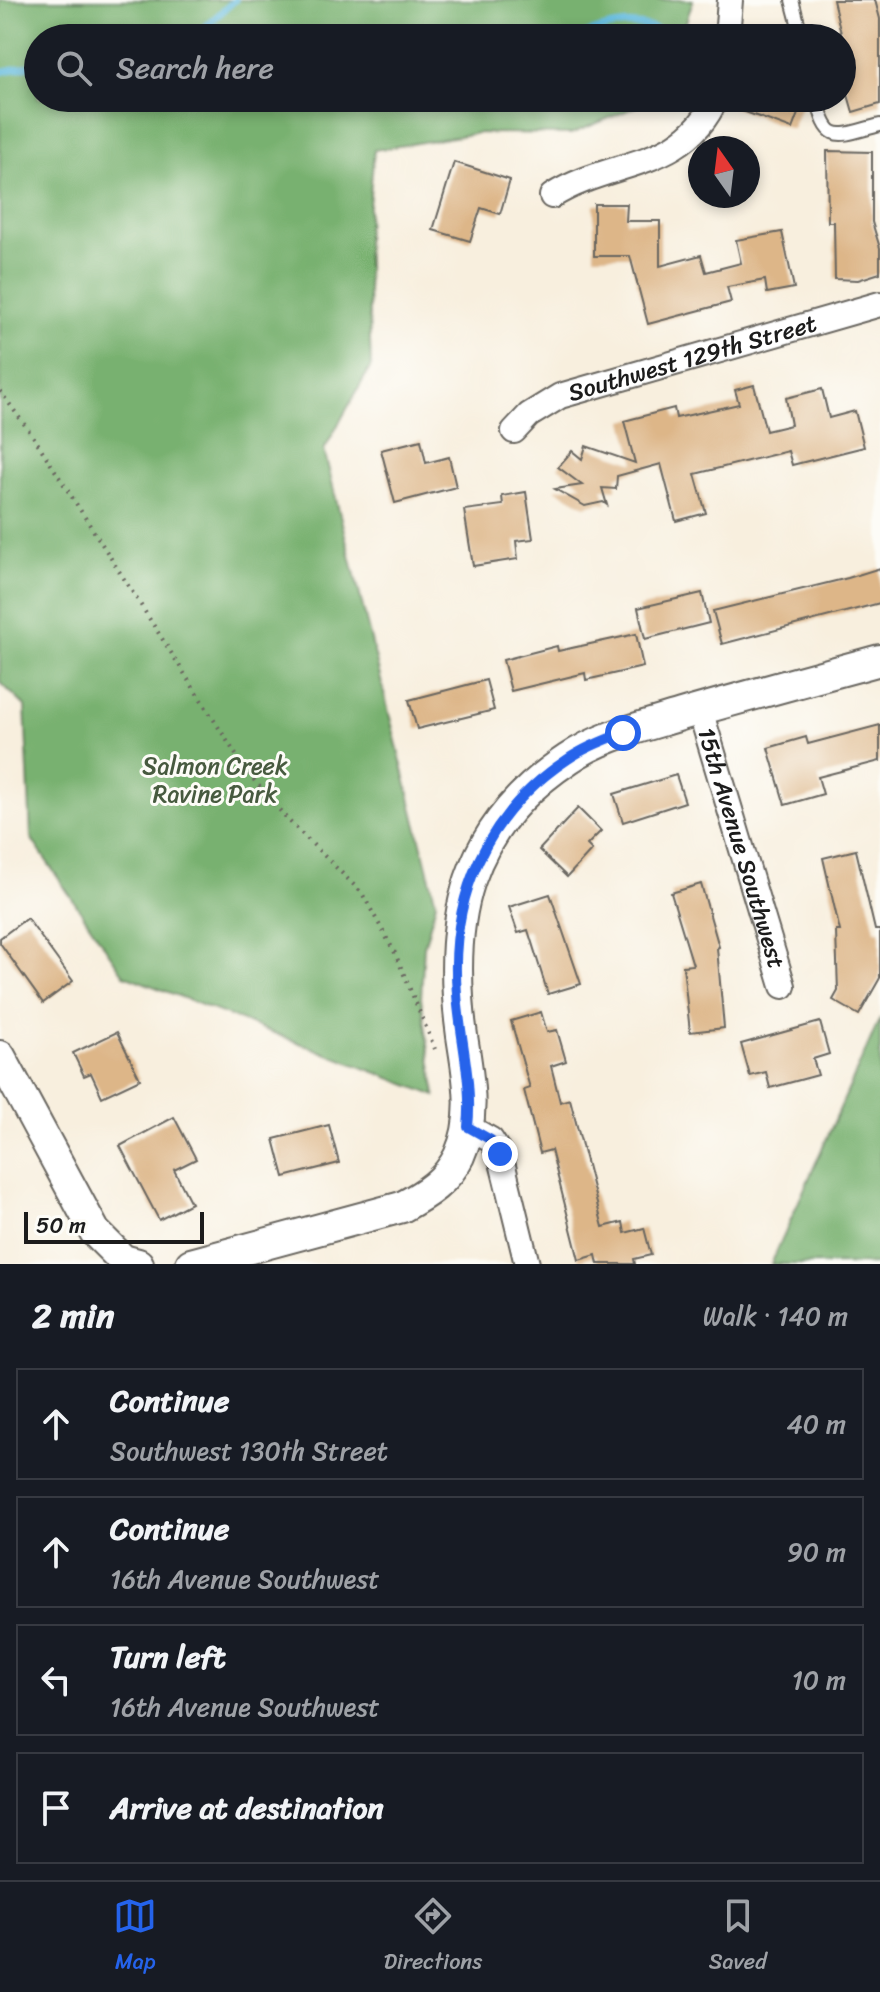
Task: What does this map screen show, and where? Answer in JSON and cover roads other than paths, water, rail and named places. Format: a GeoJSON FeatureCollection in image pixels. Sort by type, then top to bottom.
{"type":"FeatureCollection","features":[{"type":"Feature","properties":{"kind":"street"},"geometry":{"type":"LineString","coordinates":[[728,24],[730,0]]}},
{"type":"Feature","properties":{"kind":"street"},"geometry":{"type":"LineString","coordinates":[[552,196],[587,178],[640,163],[682,144],[701,126],[708,112]]}},
{"type":"Feature","properties":{"kind":"street","name":"Southwest 129th Street"},"geometry":{"type":"LineString","coordinates":[[514,431],[529,415],[560,396],[880,304]]}},
{"type":"Feature","properties":{"kind":"street"},"geometry":{"type":"LineString","coordinates":[[191,1264],[402,1207],[429,1192],[447,1176],[460,1155],[471,1101],[457,996],[458,932],[462,904],[485,846],[522,797],[569,758],[623,733],[880,660]]}},
{"type":"Feature","properties":{"kind":"street","name":"15th Avenue Southwest"},"geometry":{"type":"LineString","coordinates":[[700,710],[783,986]]}},
{"type":"Feature","properties":{"kind":"street"},"geometry":{"type":"LineString","coordinates":[[0,1056],[95,1232],[128,1263]]}},
{"type":"Feature","properties":{"kind":"street"},"geometry":{"type":"LineString","coordinates":[[468,1127],[491,1140],[500,1154],[527,1264]]}},
{"type":"Feature","properties":{"kind":"lane"},"geometry":{"type":"LineString","coordinates":[[792,0],[798,24]]}},
{"type":"Feature","properties":{"kind":"lane"},"geometry":{"type":"LineString","coordinates":[[820,112],[824,127],[830,132],[841,134],[880,125]]}},
{"type":"Feature","properties":{"kind":"waterway"},"geometry":{"type":"LineString","coordinates":[[208,24],[235,0]]}},
{"type":"Feature","properties":{"kind":"waterway"},"geometry":{"type":"LineString","coordinates":[[0,72],[24,67]]}},
{"type":"Feature","properties":{"kind":"park label","name":"Salmon Creek Ravine Park"},"geometry":{"type":"Point","coordinates":[215,780]}}]}
